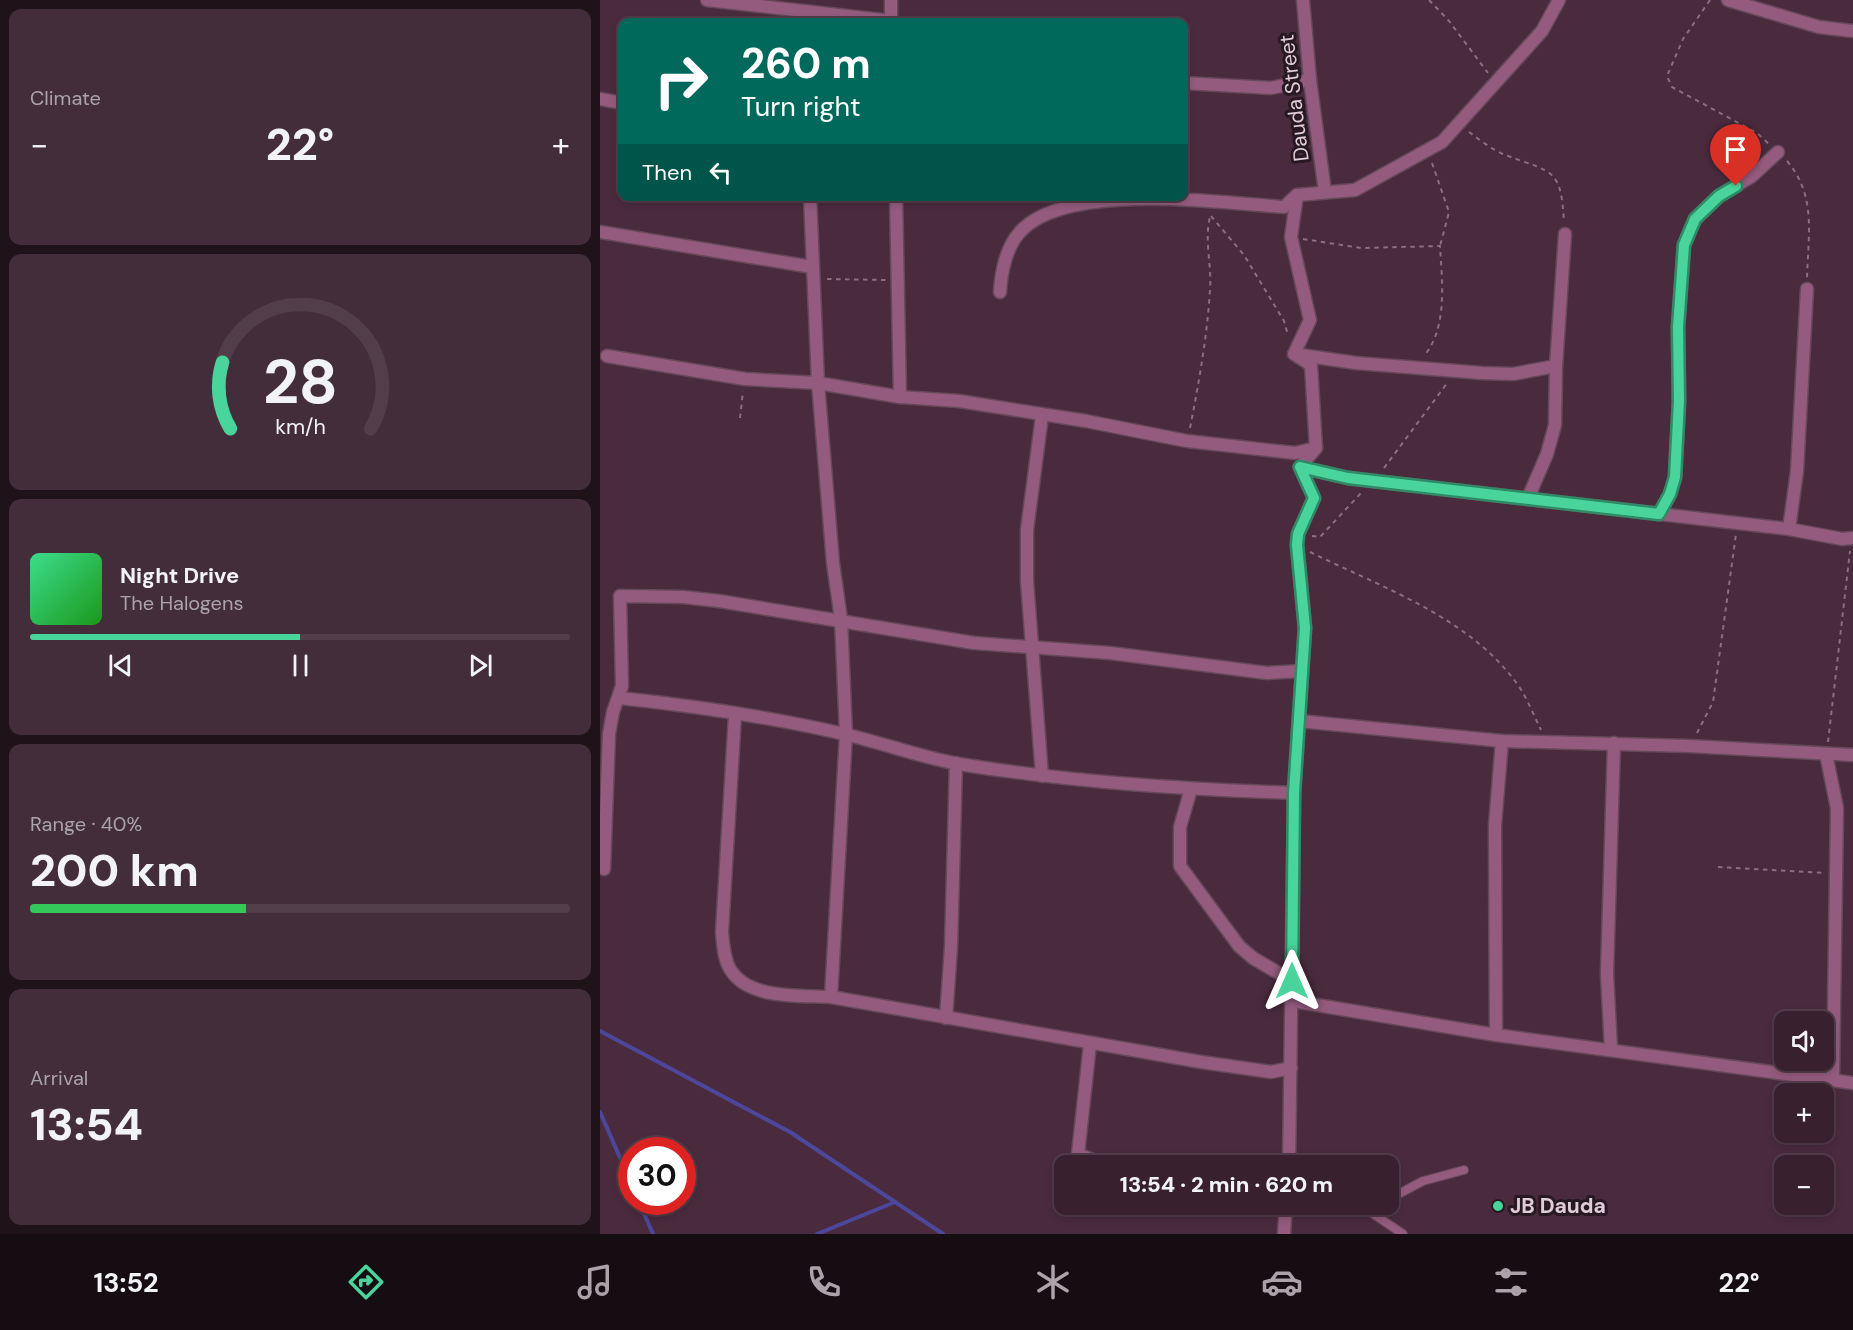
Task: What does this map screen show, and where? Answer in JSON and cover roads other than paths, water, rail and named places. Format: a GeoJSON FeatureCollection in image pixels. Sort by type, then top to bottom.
{"type":"FeatureCollection","features":[{"type":"Feature","properties":{"kind":"street"},"geometry":{"type":"LineString","coordinates":[[707,0],[858,18]]}},
{"type":"Feature","properties":{"kind":"street"},"geometry":{"type":"LineString","coordinates":[[891,0],[891,18]]}},
{"type":"Feature","properties":{"kind":"street","name":"Dauda Street"},"geometry":{"type":"LineString","coordinates":[[1304,0],[1310,80],[1325,192]]}},
{"type":"Feature","properties":{"kind":"street"},"geometry":{"type":"LineString","coordinates":[[1159,201],[1284,207],[1298,195],[1355,190],[1442,142],[1542,31],[1559,0]]}},
{"type":"Feature","properties":{"kind":"street"},"geometry":{"type":"LineString","coordinates":[[1728,0],[1819,27],[1853,31]]}},
{"type":"Feature","properties":{"kind":"street"},"geometry":{"type":"LineString","coordinates":[[1188,83],[1271,88],[1310,80]]}},
{"type":"Feature","properties":{"kind":"street"},"geometry":{"type":"LineString","coordinates":[[600,99],[618,102]]}},
{"type":"Feature","properties":{"kind":"street"},"geometry":{"type":"LineString","coordinates":[[1659,514],[1670,494],[1675,477],[1679,401],[1678,327],[1684,245],[1695,219],[1719,196],[1752,176],[1778,152]]}},
{"type":"Feature","properties":{"kind":"street"},"geometry":{"type":"LineString","coordinates":[[1295,352],[1310,320],[1291,237],[1298,195]]}},
{"type":"Feature","properties":{"kind":"street"},"geometry":{"type":"LineString","coordinates":[[810,201],[818,383],[832,563],[841,619],[846,734],[831,997]]}},
{"type":"Feature","properties":{"kind":"street"},"geometry":{"type":"LineString","coordinates":[[896,201],[900,397]]}},
{"type":"Feature","properties":{"kind":"street"},"geometry":{"type":"LineString","coordinates":[[1000,292],[1004,265],[1019,232],[1061,207],[1108,201]]}},
{"type":"Feature","properties":{"kind":"street"},"geometry":{"type":"LineString","coordinates":[[600,232],[813,273]]}},
{"type":"Feature","properties":{"kind":"street"},"geometry":{"type":"LineString","coordinates":[[1528,498],[1547,454],[1555,425],[1564,234]]}},
{"type":"Feature","properties":{"kind":"street"},"geometry":{"type":"LineString","coordinates":[[1789,529],[1797,471],[1807,289]]}},
{"type":"Feature","properties":{"kind":"street"},"geometry":{"type":"LineString","coordinates":[[1295,352],[1356,363],[1455,372],[1513,374],[1556,366]]}},
{"type":"Feature","properties":{"kind":"street"},"geometry":{"type":"LineString","coordinates":[[1295,352],[1311,365],[1316,448],[1300,467]]}},
{"type":"Feature","properties":{"kind":"street"},"geometry":{"type":"LineString","coordinates":[[607,356],[745,379],[818,383],[900,397],[959,401],[1042,416],[1086,421],[1187,441],[1295,453],[1316,448]]}},
{"type":"Feature","properties":{"kind":"street"},"geometry":{"type":"LineString","coordinates":[[1042,416],[1027,530],[1030,648],[1042,776]]}},
{"type":"Feature","properties":{"kind":"street"},"geometry":{"type":"LineString","coordinates":[[1300,467],[1348,478],[1853,538]]}},
{"type":"Feature","properties":{"kind":"street"},"geometry":{"type":"LineString","coordinates":[[1289,1155],[1293,1001],[1294,793],[1305,628],[1297,540],[1314,498],[1300,467]]}},
{"type":"Feature","properties":{"kind":"street"},"geometry":{"type":"LineString","coordinates":[[604,869],[609,734],[613,712],[620,698],[622,686],[620,596],[683,597],[841,619],[933,637],[1030,648],[1110,653],[1267,673],[1302,671]]}},
{"type":"Feature","properties":{"kind":"street"},"geometry":{"type":"LineString","coordinates":[[620,698],[846,734],[956,763],[1042,776],[1191,789],[1294,793]]}},
{"type":"Feature","properties":{"kind":"street"},"geometry":{"type":"LineString","coordinates":[[735,715],[722,932],[729,967],[736,978],[773,993],[831,997],[1090,1044],[1271,1072],[1290,1068]]}},
{"type":"Feature","properties":{"kind":"street"},"geometry":{"type":"LineString","coordinates":[[1299,721],[1502,741],[1614,743],[1853,755]]}},
{"type":"Feature","properties":{"kind":"street"},"geometry":{"type":"LineString","coordinates":[[1496,1035],[1496,825],[1502,741]]}},
{"type":"Feature","properties":{"kind":"street"},"geometry":{"type":"LineString","coordinates":[[1611,1049],[1607,974],[1614,743]]}},
{"type":"Feature","properties":{"kind":"street"},"geometry":{"type":"LineString","coordinates":[[1826,754],[1837,808],[1833,1079]]}},
{"type":"Feature","properties":{"kind":"street"},"geometry":{"type":"LineString","coordinates":[[946,1018],[951,947],[956,763]]}},
{"type":"Feature","properties":{"kind":"street"},"geometry":{"type":"LineString","coordinates":[[1191,789],[1180,827],[1180,866],[1204,903],[1229,929],[1239,946],[1253,958],[1292,981]]}},
{"type":"Feature","properties":{"kind":"street"},"geometry":{"type":"LineString","coordinates":[[1293,1001],[1496,1035],[1853,1083]]}},
{"type":"Feature","properties":{"kind":"street"},"geometry":{"type":"LineString","coordinates":[[1080,1155],[1078,1154],[1090,1044]]}},
{"type":"Feature","properties":{"kind":"street"},"geometry":{"type":"LineString","coordinates":[[1284,1234],[1285,1215]]}},
{"type":"Feature","properties":{"kind":"lane"},"geometry":{"type":"LineString","coordinates":[[1399,1194],[1423,1181],[1464,1170]]}},
{"type":"Feature","properties":{"kind":"lane"},"geometry":{"type":"LineString","coordinates":[[1374,1215],[1403,1234]]}},
{"type":"Feature","properties":{"kind":"waterway"},"geometry":{"type":"LineString","coordinates":[[600,1031],[790,1132],[943,1234]]}},
{"type":"Feature","properties":{"kind":"waterway"},"geometry":{"type":"LineString","coordinates":[[600,1112],[618,1153]]}},
{"type":"Feature","properties":{"kind":"waterway"},"geometry":{"type":"LineString","coordinates":[[817,1234],[895,1202]]}},
{"type":"Feature","properties":{"kind":"waterway"},"geometry":{"type":"LineString","coordinates":[[645,1215],[653,1234]]}},
{"type":"Feature","properties":{"kind":"place","name":"JB Dauda"},"geometry":{"type":"Point","coordinates":[1498,1206]}}]}
